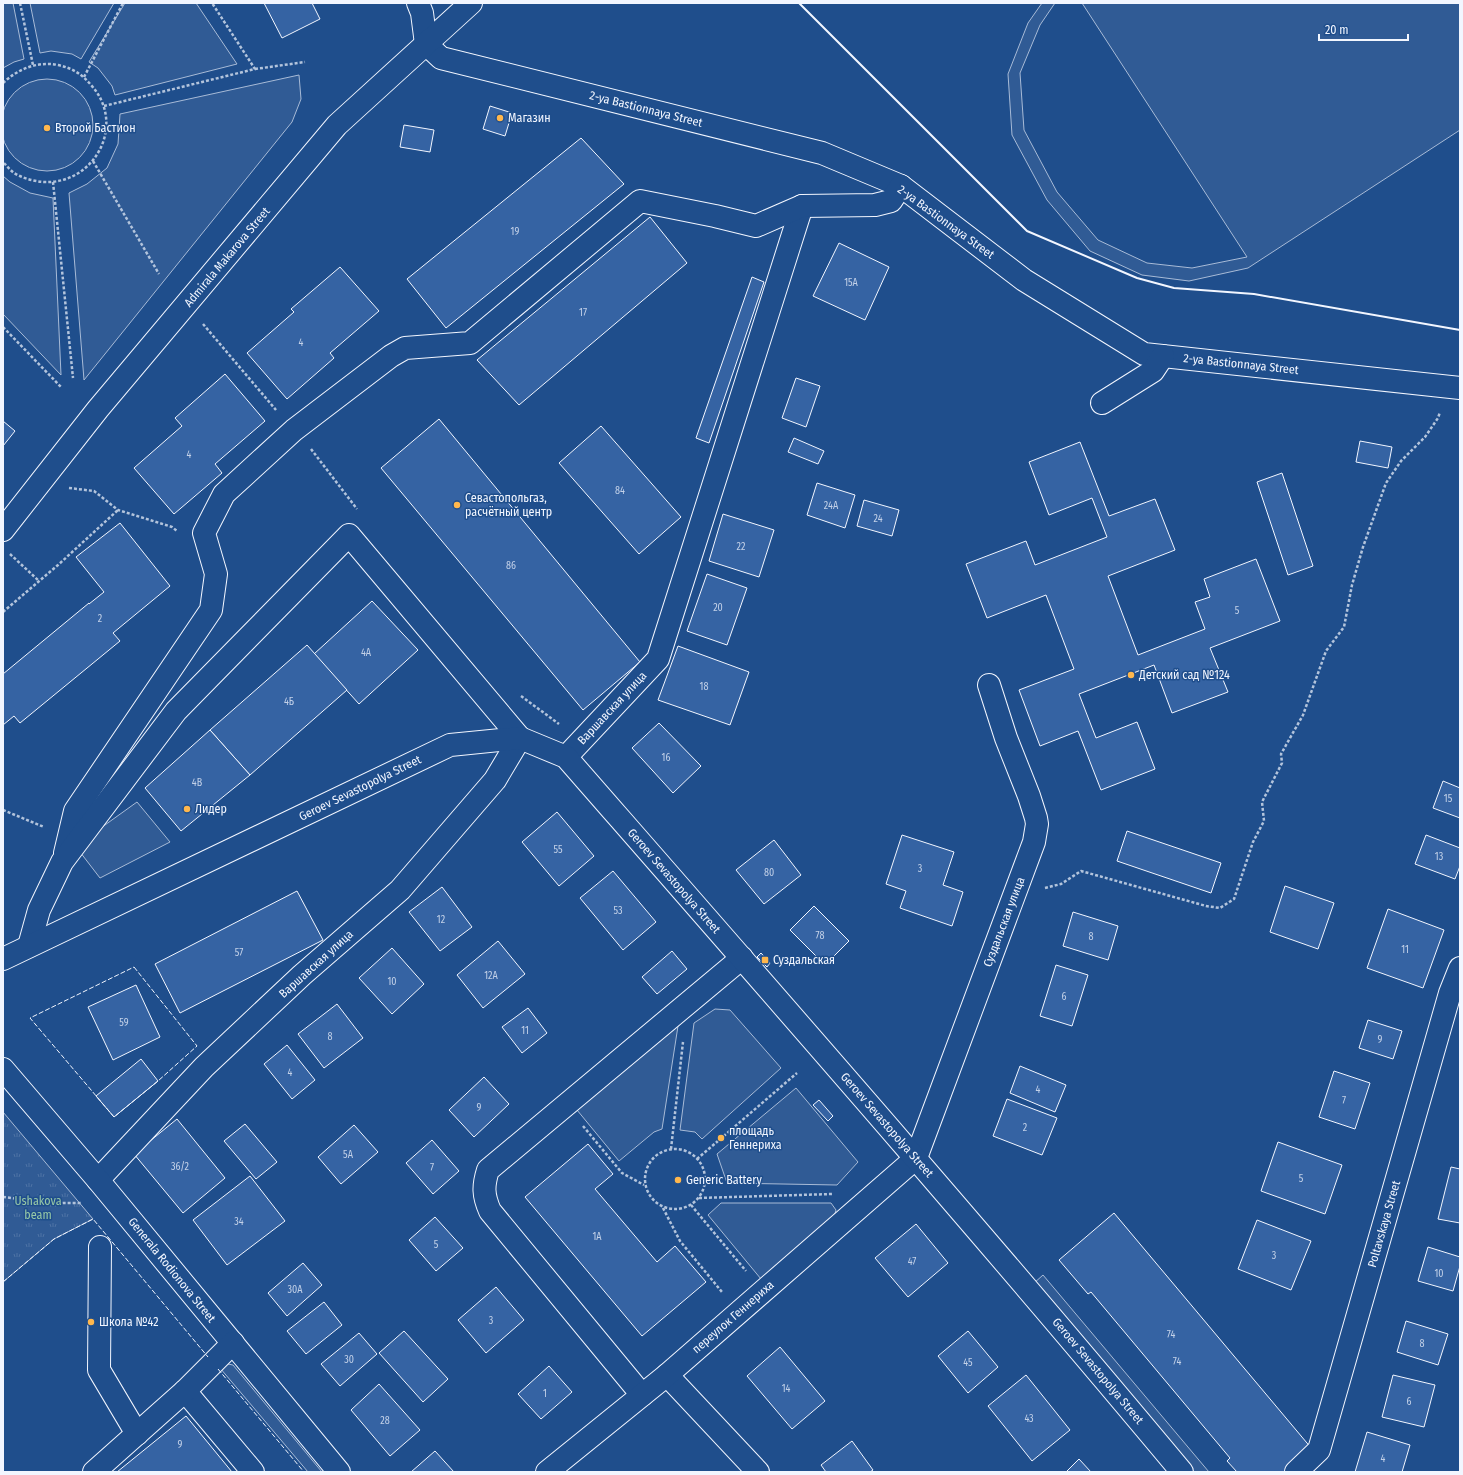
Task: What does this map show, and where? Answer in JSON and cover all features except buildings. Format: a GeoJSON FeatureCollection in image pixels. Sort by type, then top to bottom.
{"type":"FeatureCollection","features":[{"type":"Feature","properties":{"kind":"street"},"geometry":{"type":"LineString","coordinates":[[418,3],[422,13],[426,44]]}},
{"type":"Feature","properties":{"kind":"street","name":"Admirala Makarova Street"},"geometry":{"type":"LineString","coordinates":[[3,530],[98,409],[337,125],[471,3]]}},
{"type":"Feature","properties":{"kind":"street","name":"2-ya Bastionnaya Street"},"geometry":{"type":"LineString","coordinates":[[426,44],[441,58],[822,153],[901,186],[1024,280],[1144,354],[1455,387]]}},
{"type":"Feature","properties":{"kind":"street"},"geometry":{"type":"LineString","coordinates":[[29,946],[39,910],[62,862],[75,811],[211,610],[216,574],[204,533],[224,494],[294,430],[391,356],[405,348],[470,342],[640,201],[756,226],[802,206],[875,205],[891,201],[901,186]]}},
{"type":"Feature","properties":{"kind":"street","name":"Варшавская улица"},"geometry":{"type":"LineString","coordinates":[[566,757],[658,659],[802,206]]}},
{"type":"Feature","properties":{"kind":"street"},"geometry":{"type":"LineString","coordinates":[[1102,403],[1153,371],[1163,356]]}},
{"type":"Feature","properties":{"kind":"street"},"geometry":{"type":"LineString","coordinates":[[62,862],[176,711],[349,535],[520,738]]}},
{"type":"Feature","properties":{"kind":"street","name":"Суздальская улица"},"geometry":{"type":"LineString","coordinates":[[916,1158],[1034,842],[1037,824],[1029,796],[1006,738],[989,685]]}},
{"type":"Feature","properties":{"kind":"street","name":"Варшавская улица"},"geometry":{"type":"LineString","coordinates":[[104,1186],[204,1067],[302,975],[400,890],[495,780],[520,738]]}},
{"type":"Feature","properties":{"kind":"street","name":"Geroev Sevastopolya Street"},"geometry":{"type":"LineString","coordinates":[[3,959],[450,745],[520,738],[566,757],[916,1158],[1074,1342],[1182,1472]]}},
{"type":"Feature","properties":{"kind":"street"},"geometry":{"type":"LineString","coordinates":[[642,1395],[490,1211],[485,1198],[484,1182],[488,1170],[742,958]]}},
{"type":"Feature","properties":{"kind":"street","name":"Poltavskaya Street"},"geometry":{"type":"LineString","coordinates":[[1296,1472],[1320,1450],[1455,995],[1460,968]]}},
{"type":"Feature","properties":{"kind":"street","name":"Generala Rodionova Street"},"geometry":{"type":"LineString","coordinates":[[3,1069],[104,1186],[339,1472]]}},
{"type":"Feature","properties":{"kind":"street","name":"переулок Геннериха"},"geometry":{"type":"LineString","coordinates":[[547,1472],[667,1375],[916,1158]]}},
{"type":"Feature","properties":{"kind":"street"},"geometry":{"type":"LineString","coordinates":[[100,1247],[99,1370],[137,1434]]}},
{"type":"Feature","properties":{"kind":"street"},"geometry":{"type":"LineString","coordinates":[[94,1472],[185,1391],[233,1343]]}},
{"type":"Feature","properties":{"kind":"street"},"geometry":{"type":"LineString","coordinates":[[667,1375],[758,1472]]}},
{"type":"Feature","properties":{"kind":"street"},"geometry":{"type":"LineString","coordinates":[[185,1391],[253,1472]]}},
{"type":"Feature","properties":{"kind":"path"},"geometry":{"type":"LineString","coordinates":[[20,3],[33,65]]}},
{"type":"Feature","properties":{"kind":"path"},"geometry":{"type":"LineString","coordinates":[[84,77],[123,3]]}},
{"type":"Feature","properties":{"kind":"path"},"geometry":{"type":"LineString","coordinates":[[212,3],[255,69]]}},
{"type":"Feature","properties":{"kind":"path"},"geometry":{"type":"LineString","coordinates":[[104,106],[255,69],[305,62]]}},
{"type":"Feature","properties":{"kind":"path"},"geometry":{"type":"LineString","coordinates":[[3,83],[21,69],[33,65],[51,64],[69,68],[84,77],[96,90],[104,106],[106,125],[102,144],[93,161],[82,172],[68,179],[53,182],[33,181],[14,173],[3,162]]}},
{"type":"Feature","properties":{"kind":"path"},"geometry":{"type":"LineString","coordinates":[[93,161],[159,274]]}},
{"type":"Feature","properties":{"kind":"path"},"geometry":{"type":"LineString","coordinates":[[53,182],[73,378]]}},
{"type":"Feature","properties":{"kind":"path"},"geometry":{"type":"LineString","coordinates":[[186,304],[268,400]]}},
{"type":"Feature","properties":{"kind":"path"},"geometry":{"type":"LineString","coordinates":[[3,327],[61,387]]}},
{"type":"Feature","properties":{"kind":"path"},"geometry":{"type":"LineString","coordinates":[[1014,896],[1061,884],[1081,871],[1206,906],[1220,908],[1234,899],[1253,842],[1264,821],[1262,802],[1282,763],[1281,754],[1303,715],[1326,651],[1344,627],[1352,585],[1363,547],[1386,483],[1401,461],[1425,437],[1438,418],[1455,387]]}},
{"type":"Feature","properties":{"kind":"path"},"geometry":{"type":"LineString","coordinates":[[309,446],[357,509]]}},
{"type":"Feature","properties":{"kind":"path"},"geometry":{"type":"LineString","coordinates":[[38,485],[94,491],[118,510],[172,527],[211,554]]}},
{"type":"Feature","properties":{"kind":"path"},"geometry":{"type":"LineString","coordinates":[[3,612],[118,510]]}},
{"type":"Feature","properties":{"kind":"path"},"geometry":{"type":"LineString","coordinates":[[8,552],[39,581]]}},
{"type":"Feature","properties":{"kind":"path"},"geometry":{"type":"LineString","coordinates":[[3,810],[69,836]]}},
{"type":"Feature","properties":{"kind":"path"},"geometry":{"type":"LineString","coordinates":[[671,1149],[688,1004]]}},
{"type":"Feature","properties":{"kind":"path"},"geometry":{"type":"LineString","coordinates":[[697,1159],[797,1073]]}},
{"type":"Feature","properties":{"kind":"path"},"geometry":{"type":"LineString","coordinates":[[566,1105],[622,1173],[645,1185]]}},
{"type":"Feature","properties":{"kind":"path"},"geometry":{"type":"LineString","coordinates":[[671,1149],[690,1153],[697,1159],[703,1168],[705,1178],[704,1189],[699,1198],[691,1205],[682,1209],[673,1210],[654,1202],[648,1194],[645,1185],[645,1175],[653,1158],[661,1152],[671,1149]]}},
{"type":"Feature","properties":{"kind":"path"},"geometry":{"type":"LineString","coordinates":[[3,1197],[52,1203],[100,1203],[104,1186]]}},
{"type":"Feature","properties":{"kind":"path"},"geometry":{"type":"LineString","coordinates":[[699,1198],[876,1193]]}},
{"type":"Feature","properties":{"kind":"path"},"geometry":{"type":"LineString","coordinates":[[691,1205],[763,1291]]}},
{"type":"Feature","properties":{"kind":"path"},"geometry":{"type":"LineString","coordinates":[[663,1207],[680,1242],[739,1312]]}},
{"type":"Feature","properties":{"kind":"shaded area"},"geometry":{"type":"Polygon","coordinates":[[[3,3],[13,3],[24,59],[3,68],[3,3]]]}},
{"type":"Feature","properties":{"kind":"shaded area"},"geometry":{"type":"Polygon","coordinates":[[[30,3],[114,3],[81,59],[72,54],[51,51],[40,53],[30,3]]]}},
{"type":"Feature","properties":{"kind":"shaded area"},"geometry":{"type":"Polygon","coordinates":[[[125,3],[196,3],[237,64],[115,95],[112,86],[98,68],[89,62],[125,3]]]}},
{"type":"Feature","properties":{"kind":"shaded area"},"geometry":{"type":"Polygon","coordinates":[[[1042,3],[1055,3],[1040,25],[1020,73],[1024,130],[1057,192],[1098,240],[1147,263],[1192,268],[1247,257],[1082,3],[1460,3],[1460,130],[1248,268],[1189,281],[1142,275],[1090,251],[1047,200],[1012,135],[1008,74],[1028,23],[1042,3]]]}},
{"type":"Feature","properties":{"kind":"shaded area"},"geometry":{"type":"Polygon","coordinates":[[[299,75],[301,99],[292,122],[84,380],[69,193],[87,184],[107,168],[118,144],[120,114],[299,75]]]}},
{"type":"Feature","properties":{"kind":"shaded area"},"geometry":{"type":"Polygon","coordinates":[[[47,79],[65,82],[80,92],[90,107],[93,125],[90,143],[80,158],[65,168],[47,171],[29,168],[14,158],[4,143],[1,125],[4,107],[14,92],[29,82],[47,79]]]}},
{"type":"Feature","properties":{"kind":"shaded area"},"geometry":{"type":"Polygon","coordinates":[[[3,176],[10,182],[30,193],[53,198],[61,375],[3,314],[3,176]]]}},
{"type":"Feature","properties":{"kind":"shaded area"},"geometry":{"type":"Polygon","coordinates":[[[137,802],[170,842],[100,878],[80,852],[91,835],[137,802]]]}},
{"type":"Feature","properties":{"kind":"shaded area"},"geometry":{"type":"Polygon","coordinates":[[[715,1009],[730,1010],[781,1068],[702,1139],[695,1132],[680,1130],[694,1023],[715,1009]]]}},
{"type":"Feature","properties":{"kind":"shaded area"},"geometry":{"type":"Polygon","coordinates":[[[678,1026],[662,1129],[654,1132],[619,1161],[577,1110],[678,1026]]]}},
{"type":"Feature","properties":{"kind":"shaded area"},"geometry":{"type":"Polygon","coordinates":[[[796,1088],[858,1162],[837,1185],[727,1183],[717,1154],[796,1088]]]}},
{"type":"Feature","properties":{"kind":"shaded area"},"geometry":{"type":"Polygon","coordinates":[[[721,1203],[831,1203],[836,1210],[834,1217],[761,1279],[708,1215],[721,1203]]]}},
{"type":"Feature","properties":{"kind":"shaded area"},"geometry":{"type":"Polygon","coordinates":[[[1043,1275],[1209,1472],[1192,1472],[1033,1284],[1043,1275]]]}},
{"type":"Feature","properties":{"kind":"shaded area"},"geometry":{"type":"Polygon","coordinates":[[[228,1364],[233,1365],[322,1472],[308,1472],[220,1368],[228,1364]]]}},
{"type":"Feature","properties":{"kind":"green space","name":"Ushakova beam"},"geometry":{"type":"Polygon","coordinates":[[[3,1112],[93,1219],[54,1239],[3,1282],[3,1112]]]}},
{"type":"Feature","properties":{"kind":"fence"},"geometry":{"type":"LineString","coordinates":[[134,967],[197,1046],[158,1081],[114,1117],[30,1018],[134,967]]}},
{"type":"Feature","properties":{"kind":"fence"},"geometry":{"type":"LineString","coordinates":[[3,1282],[54,1239],[93,1219],[208,1357]]}},
{"type":"Feature","properties":{"kind":"fence"},"geometry":{"type":"LineString","coordinates":[[218,1369],[304,1472]]}},
{"type":"Feature","properties":{"kind":"wall"},"geometry":{"type":"LineString","coordinates":[[799,3],[1027,231],[1137,278],[1174,288],[1254,294],[1460,330]]}},
{"type":"Feature","properties":{"kind":"place","name":"Магазин"},"geometry":{"type":"Point","coordinates":[500,118]}},
{"type":"Feature","properties":{"kind":"place","name":"Второй Бастион"},"geometry":{"type":"Point","coordinates":[47,128]}},
{"type":"Feature","properties":{"kind":"place","name":"Севастопольгаз, расчётный центр"},"geometry":{"type":"Point","coordinates":[457,505]}},
{"type":"Feature","properties":{"kind":"place","name":"Детский сад №124"},"geometry":{"type":"Point","coordinates":[1131,675]}},
{"type":"Feature","properties":{"kind":"place","name":"Лидер"},"geometry":{"type":"Point","coordinates":[187,809]}},
{"type":"Feature","properties":{"kind":"place","name":"Суздальская"},"geometry":{"type":"Point","coordinates":[765,960]}},
{"type":"Feature","properties":{"kind":"place","name":"площадь Геннериха"},"geometry":{"type":"Point","coordinates":[721,1138]}},
{"type":"Feature","properties":{"kind":"place","name":"Generic Battery"},"geometry":{"type":"Point","coordinates":[678,1180]}},
{"type":"Feature","properties":{"kind":"place","name":"Школа №42"},"geometry":{"type":"Point","coordinates":[91,1322]}}]}
